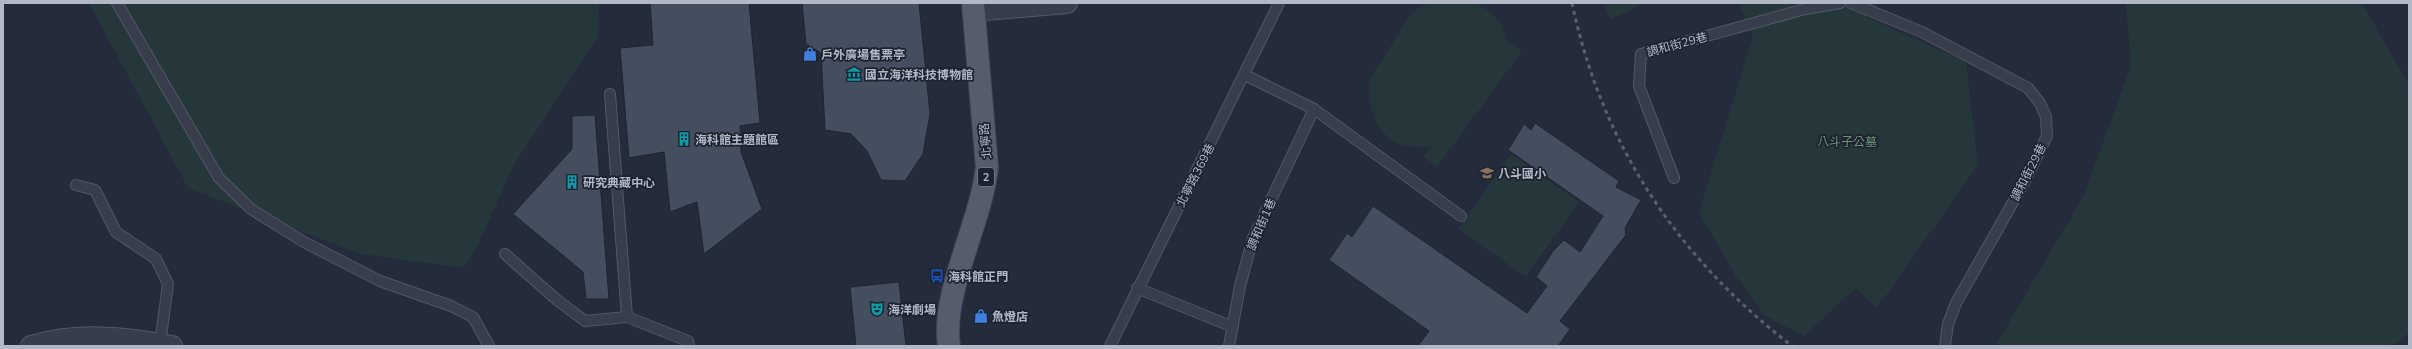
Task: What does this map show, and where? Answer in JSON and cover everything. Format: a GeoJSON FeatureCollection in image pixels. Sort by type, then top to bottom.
{"type":"FeatureCollection","features":[{"type":"Feature","properties":{"kind":"main road","name":"北寧路"},"geometry":{"type":"LineString","coordinates":[[949,346],[948,320],[951,299],[984,192],[987,167],[973,7]]}},
{"type":"Feature","properties":{"kind":"street"},"geometry":{"type":"LineString","coordinates":[[973,7],[1067,3]]}},
{"type":"Feature","properties":{"kind":"street"},"geometry":{"type":"LineString","coordinates":[[31,346],[51,340],[86,342],[130,339],[166,345]]}},
{"type":"Feature","properties":{"kind":"lane"},"geometry":{"type":"LineString","coordinates":[[118,3],[219,178],[251,209],[304,242],[380,281],[451,306],[473,317],[490,346]]}},
{"type":"Feature","properties":{"kind":"lane","name":"北寧路369巷"},"geometry":{"type":"LineString","coordinates":[[1110,346],[1137,288],[1245,75],[1279,3]]}},
{"type":"Feature","properties":{"kind":"lane","name":"調和街29巷"},"geometry":{"type":"LineString","coordinates":[[1674,178],[1639,86],[1641,54],[1806,9],[1840,3]]}},
{"type":"Feature","properties":{"kind":"lane","name":"調和街29巷"},"geometry":{"type":"LineString","coordinates":[[1851,3],[1922,32],[2028,88],[2040,103],[2046,117],[2047,136],[2025,181],[1956,303],[1948,324],[1945,346]]}},
{"type":"Feature","properties":{"kind":"lane"},"geometry":{"type":"LineString","coordinates":[[1245,75],[1314,109],[1461,216]]}},
{"type":"Feature","properties":{"kind":"lane"},"geometry":{"type":"LineString","coordinates":[[610,94],[627,317]]}},
{"type":"Feature","properties":{"kind":"lane","name":"調和街1巷"},"geometry":{"type":"LineString","coordinates":[[1229,346],[1240,286],[1253,238],[1314,109]]}},
{"type":"Feature","properties":{"kind":"lane"},"geometry":{"type":"LineString","coordinates":[[76,185],[94,190],[116,232],[156,258],[168,284],[166,345]]}},
{"type":"Feature","properties":{"kind":"lane"},"geometry":{"type":"LineString","coordinates":[[505,254],[556,300],[585,321],[627,317],[688,341],[688,346]]}},
{"type":"Feature","properties":{"kind":"lane"},"geometry":{"type":"LineString","coordinates":[[1137,288],[1233,328]]}},
{"type":"Feature","properties":{"kind":"green space"},"geometry":{"type":"Polygon","coordinates":[[[89,3],[599,3],[598,37],[514,165],[476,249],[464,268],[361,254],[188,188],[89,3]]]}},
{"type":"Feature","properties":{"kind":"green space"},"geometry":{"type":"Polygon","coordinates":[[[1430,3],[1476,3],[1492,13],[1502,25],[1506,40],[1522,51],[1437,167],[1424,157],[1433,146],[1417,147],[1403,145],[1391,139],[1382,131],[1375,120],[1369,93],[1370,78],[1414,10],[1430,3]]]}},
{"type":"Feature","properties":{"kind":"green space"},"geometry":{"type":"Polygon","coordinates":[[[1603,3],[1644,3],[1611,20],[1603,3]]]}},
{"type":"Feature","properties":{"kind":"green space","name":"八斗子公墓"},"geometry":{"type":"Polygon","coordinates":[[[1739,3],[1881,3],[1866,17],[1966,62],[1978,165],[1877,308],[1856,288],[1804,336],[1764,315],[1735,275],[1699,212],[1753,37],[1739,3]]]}},
{"type":"Feature","properties":{"kind":"green space"},"geometry":{"type":"Polygon","coordinates":[[[2126,3],[2362,3],[2409,85],[2409,332],[2399,342],[2389,346],[1995,346],[2083,197],[2131,66],[2126,3]]]}},
{"type":"Feature","properties":{"kind":"green space"},"geometry":{"type":"Polygon","coordinates":[[[1511,154],[1579,202],[1526,277],[1458,229],[1511,154]]]}},
{"type":"Feature","properties":{"kind":"building","name":"海科館主題館區"},"geometry":{"type":"Polygon","coordinates":[[[650,3],[749,3],[760,123],[740,126],[741,152],[762,209],[704,254],[697,202],[670,212],[664,152],[629,158],[620,48],[653,45],[650,3]]]}},
{"type":"Feature","properties":{"kind":"building"},"geometry":{"type":"Polygon","coordinates":[[[802,3],[919,3],[930,114],[923,154],[905,181],[881,180],[867,151],[851,134],[825,130],[821,53],[806,44],[802,3]]]}},
{"type":"Feature","properties":{"kind":"building","name":"研究典藏中心"},"geometry":{"type":"Polygon","coordinates":[[[595,115],[609,299],[586,299],[583,272],[513,214],[572,149],[572,116],[595,115]]]}},
{"type":"Feature","properties":{"kind":"building"},"geometry":{"type":"Polygon","coordinates":[[[1535,123],[1619,181],[1616,187],[1641,200],[1625,228],[1626,235],[1560,321],[1570,329],[1558,346],[1418,346],[1429,331],[1329,260],[1347,233],[1352,237],[1373,206],[1527,313],[1547,286],[1536,277],[1553,251],[1564,240],[1580,252],[1603,216],[1508,150],[1524,124],[1531,130],[1535,123]]]}},
{"type":"Feature","properties":{"kind":"building","name":"海洋劇場"},"geometry":{"type":"Polygon","coordinates":[[[899,282],[906,346],[856,346],[850,287],[899,282]]]}},
{"type":"Feature","properties":{"kind":"railway"},"geometry":{"type":"LineString","coordinates":[[1572,3],[1585,55],[1603,104],[1625,151],[1650,195],[1680,236],[1714,275],[1751,312],[1792,346]]}},
{"type":"Feature","properties":{"kind":"place","name":"戶外廣場售票亭"},"geometry":{"type":"Point","coordinates":[810,54]}},
{"type":"Feature","properties":{"kind":"place","name":"國立海洋科技博物館"},"geometry":{"type":"Point","coordinates":[854,74]}},
{"type":"Feature","properties":{"kind":"place","name":"海科館主題館區"},"geometry":{"type":"Point","coordinates":[684,139]}},
{"type":"Feature","properties":{"kind":"place","name":"八斗國小"},"geometry":{"type":"Point","coordinates":[1487,173]}},
{"type":"Feature","properties":{"kind":"place","name":"研究典藏中心"},"geometry":{"type":"Point","coordinates":[572,182]}},
{"type":"Feature","properties":{"kind":"place","name":"海科館正門"},"geometry":{"type":"Point","coordinates":[937,276]}},
{"type":"Feature","properties":{"kind":"place","name":"海洋劇場"},"geometry":{"type":"Point","coordinates":[877,309]}},
{"type":"Feature","properties":{"kind":"place","name":"魚燈店"},"geometry":{"type":"Point","coordinates":[981,316]}}]}
